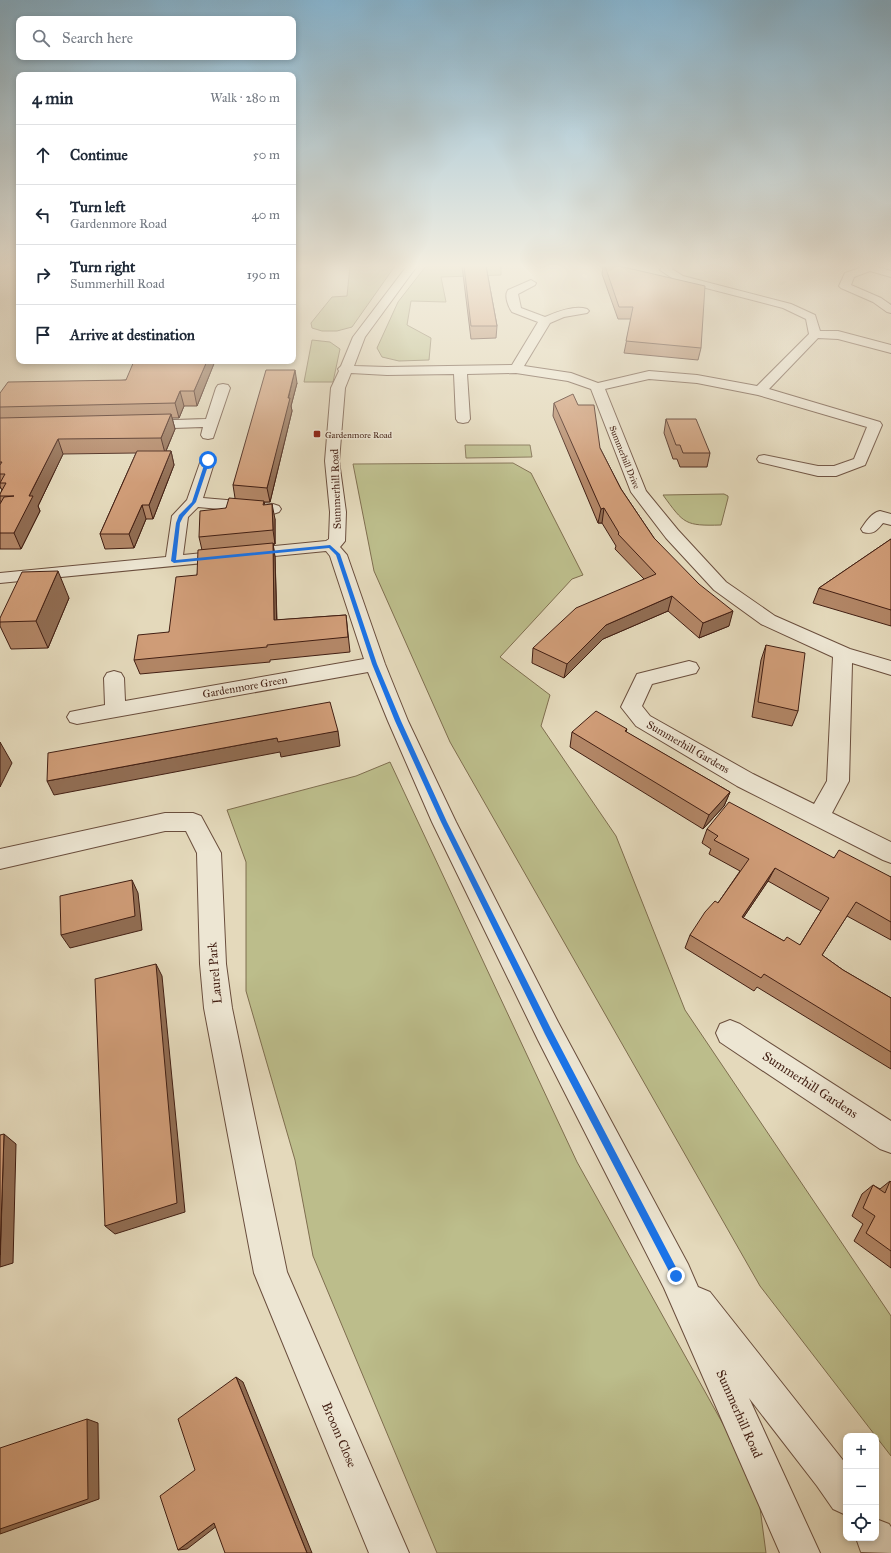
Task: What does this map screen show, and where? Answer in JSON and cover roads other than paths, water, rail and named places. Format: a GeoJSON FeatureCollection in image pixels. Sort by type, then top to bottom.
{"type":"FeatureCollection","features":[{"type":"Feature","properties":{"kind":"street","name":"Summerhill Road"},"geometry":{"type":"LineString","coordinates":[[358,338],[344,369],[338,388],[332,461],[338,526],[337,541],[330,546],[338,555],[374,664],[444,822],[548,1031],[676,1276],[800,1553]]}},
{"type":"Feature","properties":{"kind":"street"},"geometry":{"type":"LineString","coordinates":[[516,369],[534,338]]}},
{"type":"Feature","properties":{"kind":"street"},"geometry":{"type":"LineString","coordinates":[[760,392],[811,338]]}},
{"type":"Feature","properties":{"kind":"street"},"geometry":{"type":"LineString","coordinates":[[852,338],[891,348]]}},
{"type":"Feature","properties":{"kind":"street"},"geometry":{"type":"LineString","coordinates":[[344,369],[516,369],[571,377],[597,387],[649,375],[697,379],[760,392],[876,425],[860,462],[836,471],[818,471],[764,459]]}},
{"type":"Feature","properties":{"kind":"street"},"geometry":{"type":"LineString","coordinates":[[460,370],[463,419]]}},
{"type":"Feature","properties":{"kind":"street","name":"Summerhill Drive"},"geometry":{"type":"LineString","coordinates":[[597,387],[639,492],[672,534],[720,586],[768,620],[843,654],[891,668]]}},
{"type":"Feature","properties":{"kind":"street"},"geometry":{"type":"LineString","coordinates":[[128,425],[209,429],[223,388]]}},
{"type":"Feature","properties":{"kind":"street"},"geometry":{"type":"LineString","coordinates":[[174,561],[180,516],[194,502],[208,460]]}},
{"type":"Feature","properties":{"kind":"street"},"geometry":{"type":"LineString","coordinates":[[194,502],[273,509]]}},
{"type":"Feature","properties":{"kind":"street"},"geometry":{"type":"LineString","coordinates":[[869,528],[880,516],[891,520]]}},
{"type":"Feature","properties":{"kind":"street"},"geometry":{"type":"LineString","coordinates":[[0,578],[330,546]]}},
{"type":"Feature","properties":{"kind":"street"},"geometry":{"type":"LineString","coordinates":[[819,816],[838,781],[843,654]]}},
{"type":"Feature","properties":{"kind":"street","name":"Gardenmore Green"},"geometry":{"type":"LineString","coordinates":[[77,717],[374,664]]}},
{"type":"Feature","properties":{"kind":"street","name":"Summerhill Gardens"},"geometry":{"type":"LineString","coordinates":[[689,668],[644,679],[631,707],[643,721],[745,780],[891,853]]}},
{"type":"Feature","properties":{"kind":"street"},"geometry":{"type":"LineString","coordinates":[[114,678],[115,710]]}},
{"type":"Feature","properties":{"kind":"street","name":"Laurel Park"},"geometry":{"type":"LineString","coordinates":[[0,859],[165,822],[193,822],[209,853],[213,964],[218,1008],[271,1273],[290,1317]]}},
{"type":"Feature","properties":{"kind":"street","name":"Summerhill Gardens"},"geometry":{"type":"LineString","coordinates":[[730,1033],[891,1138]]}},
{"type":"Feature","properties":{"kind":"street","name":"Summerhill Road"},"geometry":{"type":"LineString","coordinates":[[676,1276],[843,1492]]}},
{"type":"Feature","properties":{"kind":"street","name":"Broom Close"},"geometry":{"type":"LineString","coordinates":[[290,1317],[389,1553]]}},
{"type":"Feature","properties":{"kind":"street"},"geometry":{"type":"LineString","coordinates":[[877,1541],[885,1553]]}},
{"type":"Feature","properties":{"kind":"place","name":"Gardenmore Road"},"geometry":{"type":"Point","coordinates":[317,434]}}]}
